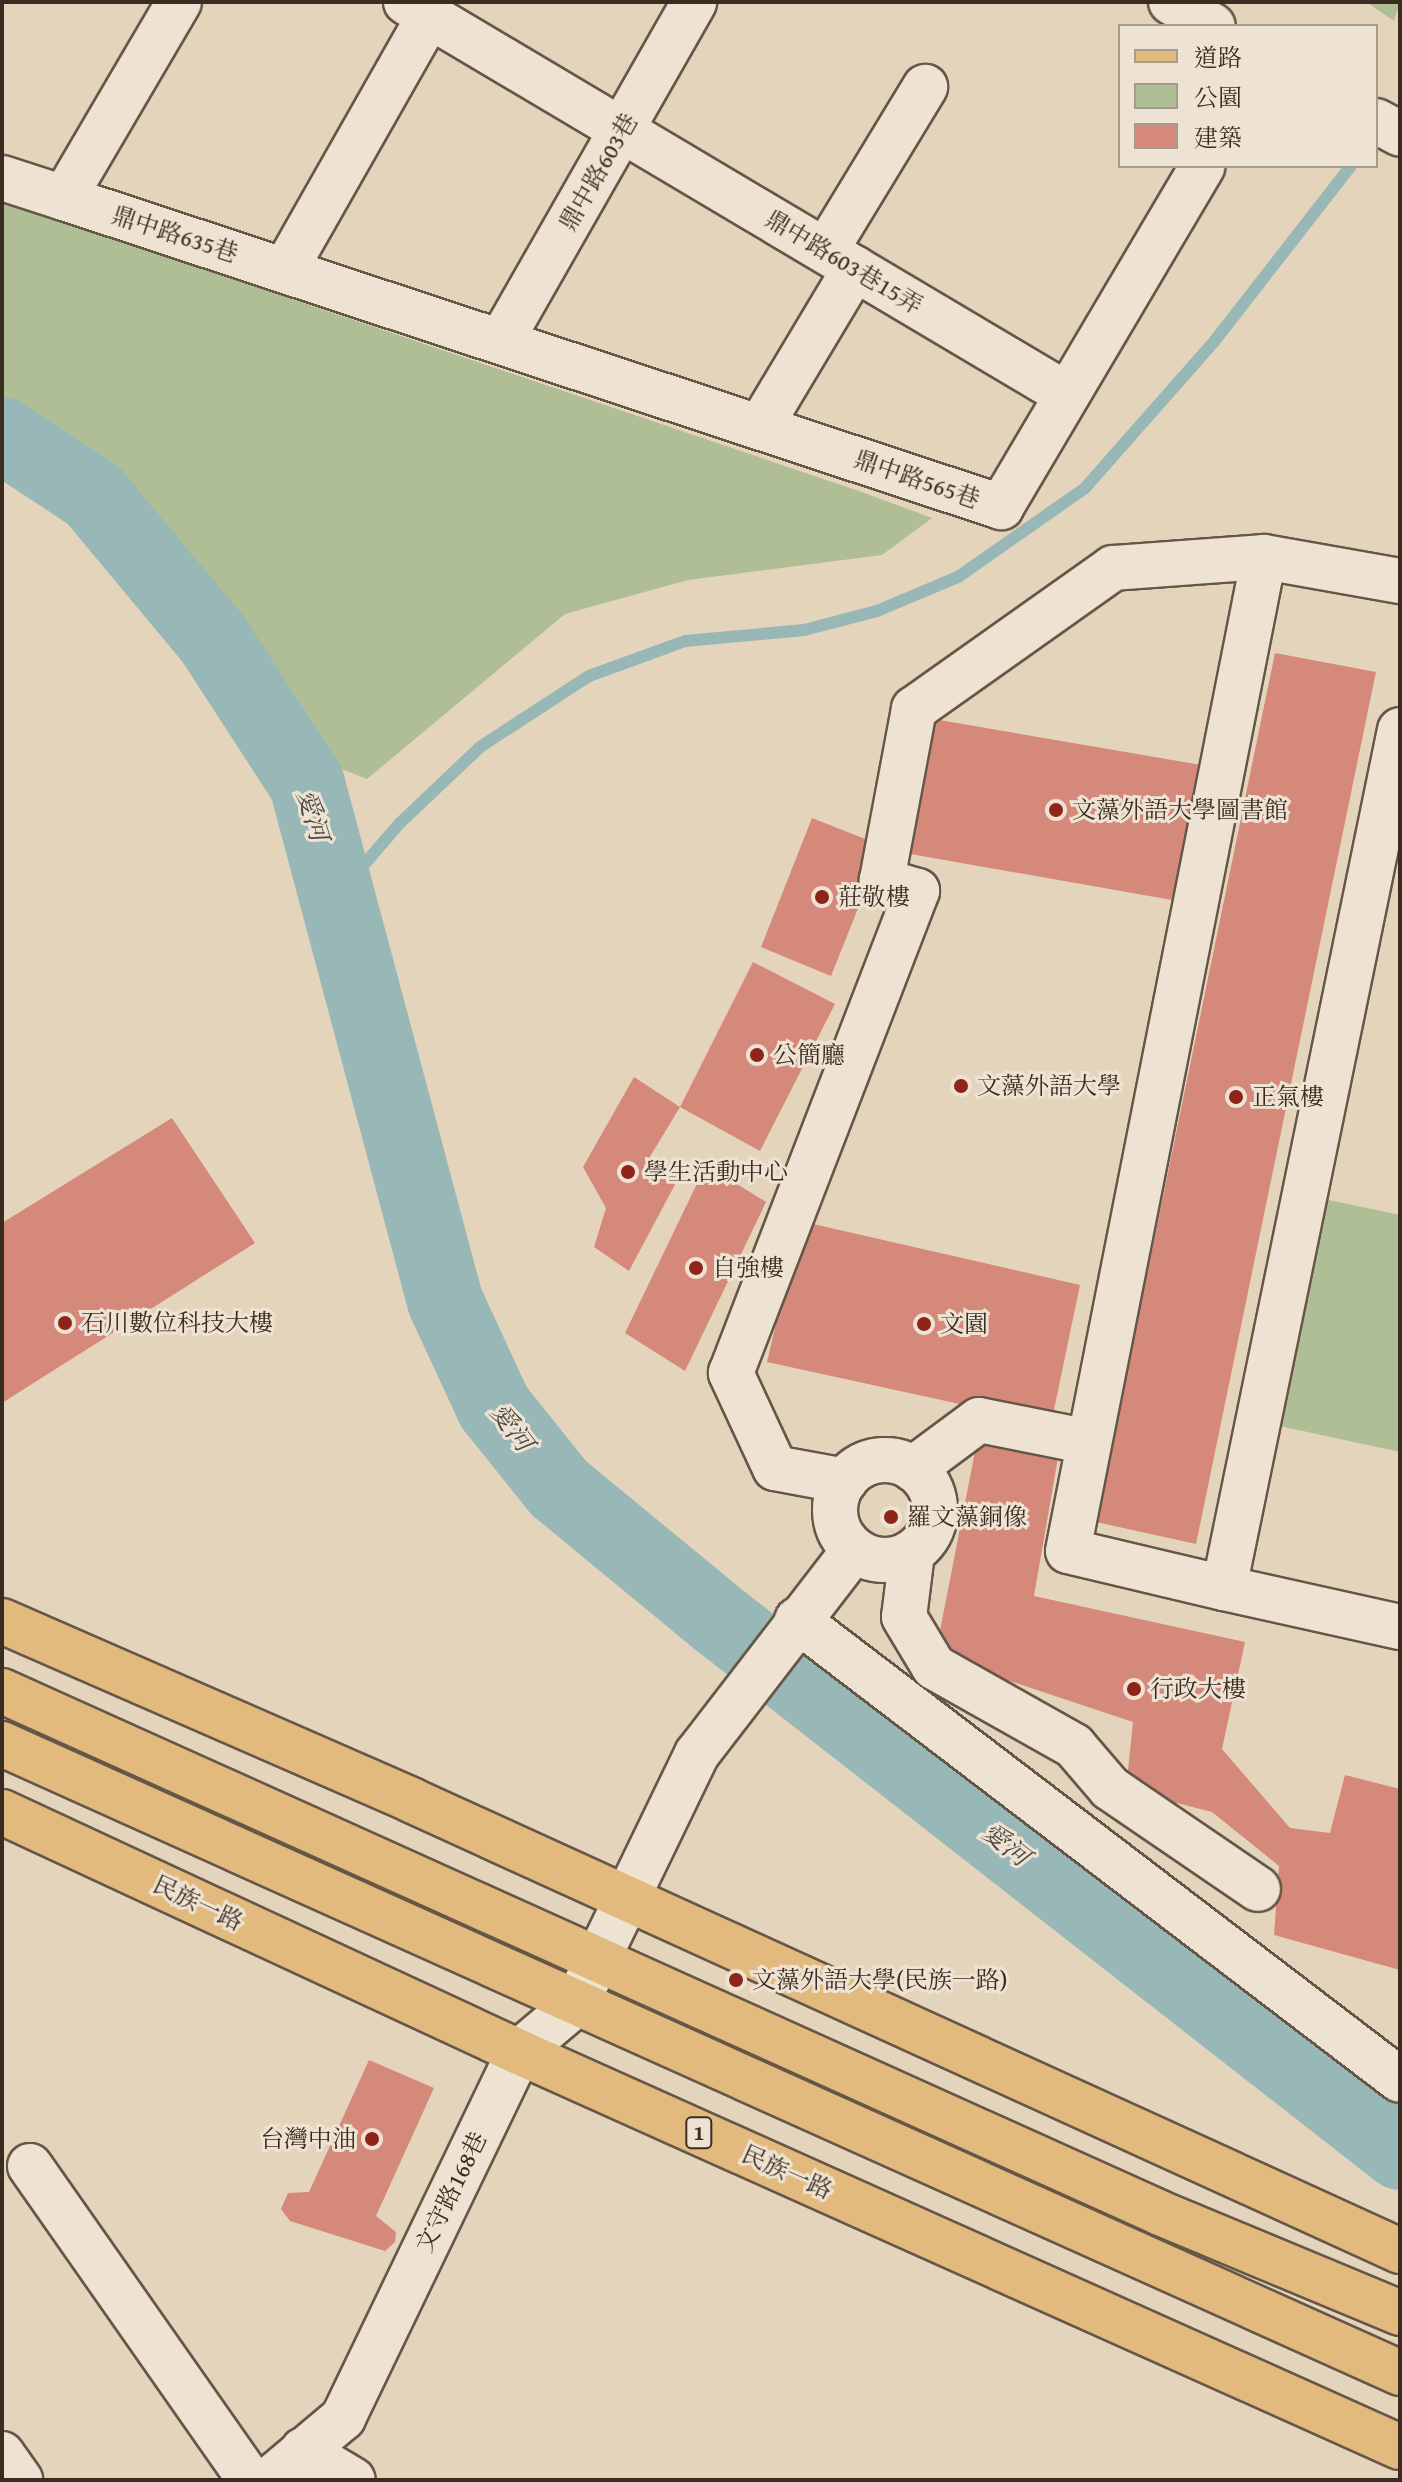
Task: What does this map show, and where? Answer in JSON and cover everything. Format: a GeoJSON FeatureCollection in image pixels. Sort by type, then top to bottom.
{"type":"FeatureCollection","features":[{"type":"Feature","properties":{"kind":"main road"},"geometry":{"type":"LineString","coordinates":[[2,1621],[626,1899],[1400,2251]]}},
{"type":"Feature","properties":{"kind":"main road"},"geometry":{"type":"LineString","coordinates":[[55,1715],[81,1655]]}},
{"type":"Feature","properties":{"kind":"main road"},"geometry":{"type":"LineString","coordinates":[[2,1691],[1160,2213],[1400,2313]]}},
{"type":"Feature","properties":{"kind":"main road"},"geometry":{"type":"LineString","coordinates":[[2,1744],[1400,2373]]}},
{"type":"Feature","properties":{"kind":"main road","name":"民族一路"},"geometry":{"type":"LineString","coordinates":[[2,1812],[519,2052],[1400,2447]]}},
{"type":"Feature","properties":{"kind":"main road"},"geometry":{"type":"LineString","coordinates":[[286,1944],[309,1883]]}},
{"type":"Feature","properties":{"kind":"street"},"geometry":{"type":"LineString","coordinates":[[64,198],[179,2]]}},
{"type":"Feature","properties":{"kind":"street","name":"鼎中路603巷"},"geometry":{"type":"LineString","coordinates":[[501,341],[694,2]]}},
{"type":"Feature","properties":{"kind":"street"},"geometry":{"type":"LineString","coordinates":[[1171,2],[1210,24]]}},
{"type":"Feature","properties":{"kind":"street"},"geometry":{"type":"LineString","coordinates":[[285,270],[417,9]]}},
{"type":"Feature","properties":{"kind":"street","name":"鼎中路603巷15弄"},"geometry":{"type":"LineString","coordinates":[[417,9],[1066,394]]}},
{"type":"Feature","properties":{"kind":"street"},"geometry":{"type":"LineString","coordinates":[[760,427],[925,87]]}},
{"type":"Feature","properties":{"kind":"street"},"geometry":{"type":"LineString","coordinates":[[1378,122],[1400,134]]}},
{"type":"Feature","properties":{"kind":"street","name":"鼎中路565巷"},"geometry":{"type":"LineString","coordinates":[[501,341],[1001,507],[1202,168]]}},
{"type":"Feature","properties":{"kind":"street","name":"鼎中路635巷"},"geometry":{"type":"LineString","coordinates":[[2,178],[501,341]]}},
{"type":"Feature","properties":{"kind":"street"},"geometry":{"type":"LineString","coordinates":[[1264,557],[1068,1551],[1400,1627]]}},
{"type":"Feature","properties":{"kind":"street"},"geometry":{"type":"LineString","coordinates":[[845,1481],[775,1468],[731,1373],[917,891],[882,880],[914,709],[1113,568],[1264,557],[1400,581]]}},
{"type":"Feature","properties":{"kind":"street"},"geometry":{"type":"LineString","coordinates":[[1224,1588],[1400,730]]}},
{"type":"Feature","properties":{"kind":"street"},"geometry":{"type":"LineString","coordinates":[[913,1469],[979,1420],[1089,1442]]}},
{"type":"Feature","properties":{"kind":"street"},"geometry":{"type":"LineString","coordinates":[[869,1463],[900,1463],[913,1469],[925,1480],[935,1511],[924,1542],[912,1553],[882,1560],[854,1550],[844,1539],[835,1510],[845,1481],[869,1463]]}},
{"type":"Feature","properties":{"kind":"street","name":"文守路168巷"},"geometry":{"type":"LineString","coordinates":[[269,2480],[343,2418],[519,2052],[576,2004],[697,1754],[797,1620],[854,1550]]}},
{"type":"Feature","properties":{"kind":"street"},"geometry":{"type":"LineString","coordinates":[[912,1553],[904,1617],[934,1667],[1074,1746],[1110,1788],[1258,1889]]}},
{"type":"Feature","properties":{"kind":"street"},"geometry":{"type":"LineString","coordinates":[[797,1620],[1400,2080]]}},
{"type":"Feature","properties":{"kind":"street"},"geometry":{"type":"LineString","coordinates":[[30,2166],[250,2480]]}},
{"type":"Feature","properties":{"kind":"street"},"geometry":{"type":"LineString","coordinates":[[303,2450],[353,2480]]}},
{"type":"Feature","properties":{"kind":"street"},"geometry":{"type":"LineString","coordinates":[[2,2454],[20,2480]]}},
{"type":"Feature","properties":{"kind":"green space"},"geometry":{"type":"Polygon","coordinates":[[[1370,2],[1400,2],[1394,21],[1369,4],[1370,2]]]}},
{"type":"Feature","properties":{"kind":"green space"},"geometry":{"type":"Polygon","coordinates":[[[2,201],[932,518],[882,555],[688,580],[565,614],[367,779],[308,756],[236,610],[98,467],[2,409],[2,201]]]}},
{"type":"Feature","properties":{"kind":"green space"},"geometry":{"type":"Polygon","coordinates":[[[1324,1199],[1400,1215],[1400,1452],[1275,1425],[1324,1199]]]}},
{"type":"Feature","properties":{"kind":"building","name":"正氣樓"},"geometry":{"type":"Polygon","coordinates":[[[1275,653],[1376,672],[1196,1544],[1096,1522],[1275,653]]]}},
{"type":"Feature","properties":{"kind":"building","name":"文藻外語大學圖書館"},"geometry":{"type":"Polygon","coordinates":[[[922,717],[1213,767],[1189,903],[899,852],[922,717]]]}},
{"type":"Feature","properties":{"kind":"building","name":"莊敬樓"},"geometry":{"type":"Polygon","coordinates":[[[812,818],[883,846],[831,976],[761,947],[812,818]]]}},
{"type":"Feature","properties":{"kind":"building","name":"公簡廳"},"geometry":{"type":"Polygon","coordinates":[[[753,962],[835,1004],[760,1151],[680,1107],[753,962]]]}},
{"type":"Feature","properties":{"kind":"building","name":"學生活動中心"},"geometry":{"type":"Polygon","coordinates":[[[634,1077],[680,1107],[648,1160],[679,1177],[629,1271],[594,1247],[606,1208],[583,1167],[634,1077]]]}},
{"type":"Feature","properties":{"kind":"building","name":"石川數位科技大樓"},"geometry":{"type":"Polygon","coordinates":[[[172,1118],[255,1243],[2,1403],[2,1223],[172,1118]]]}},
{"type":"Feature","properties":{"kind":"building","name":"自強樓"},"geometry":{"type":"Polygon","coordinates":[[[706,1165],[766,1202],[685,1371],[625,1333],[706,1165]]]}},
{"type":"Feature","properties":{"kind":"building","name":"文園"},"geometry":{"type":"Polygon","coordinates":[[[800,1221],[1080,1285],[1051,1424],[767,1362],[800,1221]]]}},
{"type":"Feature","properties":{"kind":"building","name":"行政大樓"},"geometry":{"type":"Polygon","coordinates":[[[980,1426],[1060,1446],[1034,1596],[1245,1642],[1222,1749],[1290,1828],[1330,1833],[1345,1775],[1400,1789],[1400,1970],[1274,1935],[1279,1866],[1212,1812],[1126,1790],[1133,1722],[935,1656],[980,1426]]]}},
{"type":"Feature","properties":{"kind":"building","name":"台灣中油"},"geometry":{"type":"Polygon","coordinates":[[[369,2060],[434,2088],[376,2216],[396,2232],[395,2242],[385,2251],[290,2221],[281,2209],[288,2193],[309,2192],[369,2060]]]}},
{"type":"Feature","properties":{"kind":"waterway"},"geometry":{"type":"LineString","coordinates":[[335,898],[400,823],[480,747],[589,676],[685,641],[804,630],[877,611],[958,577],[1085,488],[1213,343],[1349,168]]}},
{"type":"Feature","properties":{"kind":"waterway","name":"愛河"},"geometry":{"type":"LineString","coordinates":[[2,435],[93,495],[213,639],[307,784],[445,1301],[494,1407],[559,1488],[723,1623],[1400,2152]]}},
{"type":"Feature","properties":{"kind":"place","name":"文藻外語大學圖書館"},"geometry":{"type":"Point","coordinates":[1056,810]}},
{"type":"Feature","properties":{"kind":"place","name":"莊敬樓"},"geometry":{"type":"Point","coordinates":[822,897]}},
{"type":"Feature","properties":{"kind":"place","name":"公簡廳"},"geometry":{"type":"Point","coordinates":[757,1055]}},
{"type":"Feature","properties":{"kind":"place","name":"文藻外語大學"},"geometry":{"type":"Point","coordinates":[961,1086]}},
{"type":"Feature","properties":{"kind":"place","name":"正氣樓"},"geometry":{"type":"Point","coordinates":[1236,1097]}},
{"type":"Feature","properties":{"kind":"place","name":"學生活動中心"},"geometry":{"type":"Point","coordinates":[628,1172]}},
{"type":"Feature","properties":{"kind":"place","name":"自強樓"},"geometry":{"type":"Point","coordinates":[696,1268]}},
{"type":"Feature","properties":{"kind":"place","name":"石川數位科技大樓"},"geometry":{"type":"Point","coordinates":[65,1323]}},
{"type":"Feature","properties":{"kind":"place","name":"文園"},"geometry":{"type":"Point","coordinates":[924,1324]}},
{"type":"Feature","properties":{"kind":"place","name":"羅文藻銅像"},"geometry":{"type":"Point","coordinates":[891,1517]}},
{"type":"Feature","properties":{"kind":"place","name":"行政大樓"},"geometry":{"type":"Point","coordinates":[1134,1689]}},
{"type":"Feature","properties":{"kind":"place","name":"文藻外語大學(民族一路)"},"geometry":{"type":"Point","coordinates":[736,1980]}},
{"type":"Feature","properties":{"kind":"place","name":"台灣中油"},"geometry":{"type":"Point","coordinates":[372,2139]}}]}
